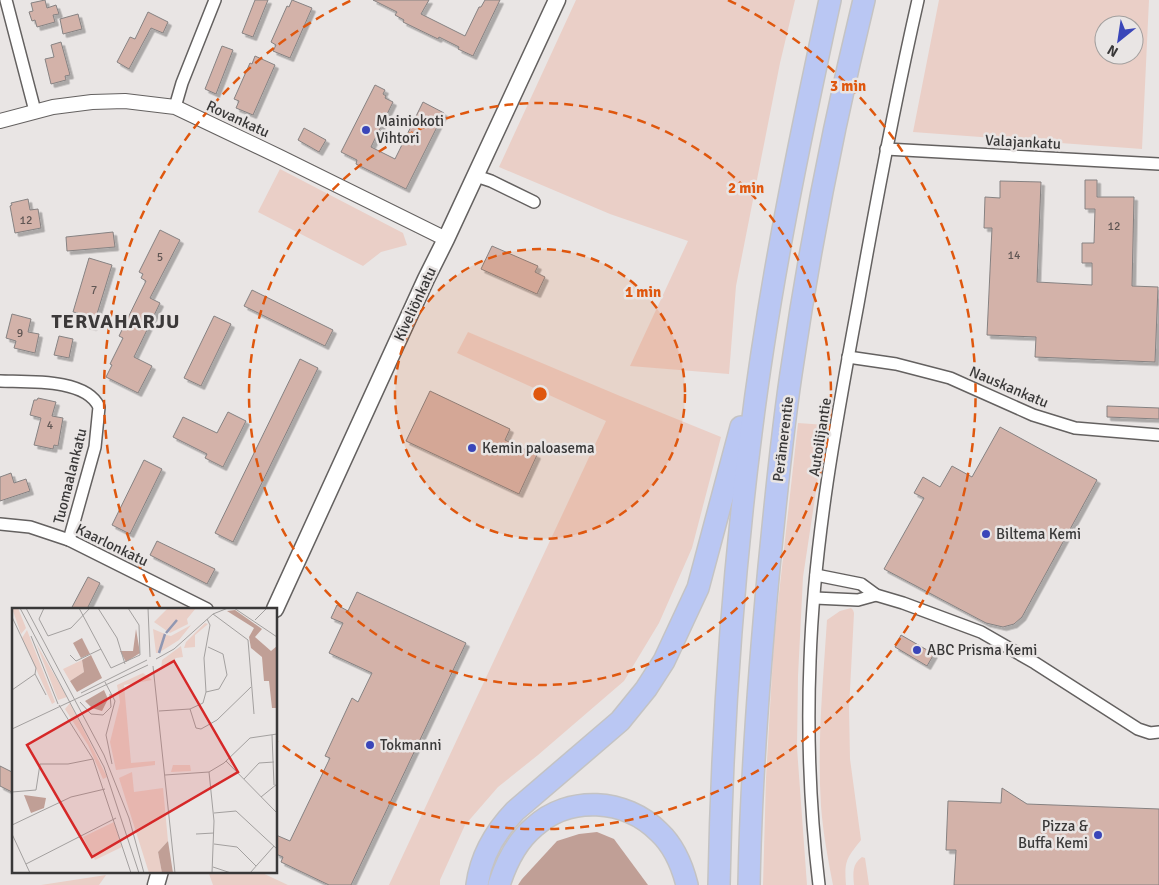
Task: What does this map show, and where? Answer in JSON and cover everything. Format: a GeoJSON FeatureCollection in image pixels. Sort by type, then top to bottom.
{"type":"FeatureCollection","features":[{"type":"Feature","properties":{"kind":"highway"},"geometry":{"type":"LineString","coordinates":[[719,885],[721,778],[726,688],[736,566],[758,382],[784,229],[830,0]]}},
{"type":"Feature","properties":{"kind":"highway","name":"Perämerentie"},"geometry":{"type":"LineString","coordinates":[[749,885],[751,795],[760,659],[786,412],[810,260],[852,45],[864,0]]}},
{"type":"Feature","properties":{"kind":"highway"},"geometry":{"type":"LineString","coordinates":[[477,885],[480,868],[489,845],[505,821],[515,810],[564,771],[620,720],[646,689],[664,661],[698,588],[740,430],[758,382]]}},
{"type":"Feature","properties":{"kind":"highway"},"geometry":{"type":"LineString","coordinates":[[498,885],[512,853],[534,826],[546,817],[576,805],[595,804],[628,811],[644,820],[659,832],[674,850],[683,869],[687,885]]}},
{"type":"Feature","properties":{"kind":"main road","name":"Kiveliönkatu"},"geometry":{"type":"LineString","coordinates":[[275,608],[426,279],[557,0]]}},
{"type":"Feature","properties":{"kind":"main road"},"geometry":{"type":"LineString","coordinates":[[156,885],[160,872]]}},
{"type":"Feature","properties":{"kind":"street"},"geometry":{"type":"LineString","coordinates":[[6,0],[35,111]]}},
{"type":"Feature","properties":{"kind":"street"},"geometry":{"type":"LineString","coordinates":[[175,107],[215,0]]}},
{"type":"Feature","properties":{"kind":"street","name":"Autoilijantie"},"geometry":{"type":"LineString","coordinates":[[820,885],[809,776],[810,659],[816,575],[834,437],[848,357],[886,149],[918,0]]}},
{"type":"Feature","properties":{"kind":"street","name":"Rovankatu"},"geometry":{"type":"LineString","coordinates":[[0,121],[35,111],[92,102],[125,101],[175,107],[446,239]]}},
{"type":"Feature","properties":{"kind":"street","name":"Valajankatu"},"geometry":{"type":"LineString","coordinates":[[886,149],[1159,164]]}},
{"type":"Feature","properties":{"kind":"street"},"geometry":{"type":"LineString","coordinates":[[476,176],[491,181],[534,202]]}},
{"type":"Feature","properties":{"kind":"street","name":"Nauskankatu"},"geometry":{"type":"LineString","coordinates":[[848,357],[896,364],[950,378],[1033,415],[1076,428],[1159,434]]}},
{"type":"Feature","properties":{"kind":"street","name":"Tuomaalankatu"},"geometry":{"type":"LineString","coordinates":[[0,381],[72,386],[91,397],[99,407],[100,413],[95,447],[69,540]]}},
{"type":"Feature","properties":{"kind":"street","name":"Kaarlonkatu"},"geometry":{"type":"LineString","coordinates":[[0,524],[30,527],[69,540],[205,608]]}},
{"type":"Feature","properties":{"kind":"street"},"geometry":{"type":"LineString","coordinates":[[816,575],[861,584],[876,595],[921,609],[981,632],[1035,663],[1138,729],[1150,733],[1159,732]]}},
{"type":"Feature","properties":{"kind":"street"},"geometry":{"type":"LineString","coordinates":[[815,598],[858,600],[876,595]]}},
{"type":"Feature","properties":{"kind":"shaded area"},"geometry":{"type":"Polygon","coordinates":[[[576,0],[795,0],[780,63],[736,286],[729,374],[630,366],[688,241],[610,214],[499,167],[576,0]]]}},
{"type":"Feature","properties":{"kind":"shaded area"},"geometry":{"type":"Polygon","coordinates":[[[939,0],[1149,0],[1142,149],[913,132],[939,0]]]}},
{"type":"Feature","properties":{"kind":"shaded area"},"geometry":{"type":"Polygon","coordinates":[[[280,169],[403,233],[407,245],[381,252],[363,266],[258,212],[280,169]]]}},
{"type":"Feature","properties":{"kind":"shaded area"},"geometry":{"type":"Polygon","coordinates":[[[468,332],[721,437],[692,548],[659,623],[624,681],[498,787],[465,825],[440,880],[440,885],[389,885],[606,421],[457,353],[468,332]]]}},
{"type":"Feature","properties":{"kind":"shaded area"},"geometry":{"type":"Polygon","coordinates":[[[798,423],[826,425],[803,577],[798,676],[797,748],[807,885],[763,885],[766,778],[774,639],[798,423]]]}},
{"type":"Feature","properties":{"kind":"shaded area"},"geometry":{"type":"Polygon","coordinates":[[[851,608],[854,613],[849,709],[850,759],[861,840],[852,851],[846,865],[846,885],[833,885],[824,836],[821,806],[820,736],[822,690],[827,620],[840,611],[851,608]]]}},
{"type":"Feature","properties":{"kind":"shaded area"},"geometry":{"type":"Polygon","coordinates":[[[597,832],[614,839],[648,885],[518,885],[557,841],[579,834],[597,832]]]}},
{"type":"Feature","properties":{"kind":"shaded area"},"geometry":{"type":"Polygon","coordinates":[[[862,857],[865,858],[869,885],[854,885],[853,873],[855,866],[862,857]]]}},
{"type":"Feature","properties":{"kind":"shaded area"},"geometry":{"type":"Polygon","coordinates":[[[208,872],[260,872],[288,885],[213,885],[208,872]]]}},
{"type":"Feature","properties":{"kind":"shaded area"},"geometry":{"type":"Polygon","coordinates":[[[106,875],[99,885],[41,885],[106,875]]]}},
{"type":"Feature","properties":{"kind":"building"},"geometry":{"type":"Polygon","coordinates":[[[45,0],[47,8],[56,5],[59,14],[53,15],[55,22],[37,27],[35,20],[32,21],[29,12],[33,11],[31,3],[45,0]]]}},
{"type":"Feature","properties":{"kind":"building"},"geometry":{"type":"Polygon","coordinates":[[[255,0],[268,0],[253,37],[242,33],[255,0]]]}},
{"type":"Feature","properties":{"kind":"building"},"geometry":{"type":"Polygon","coordinates":[[[292,0],[312,8],[290,58],[273,51],[276,45],[271,42],[287,6],[289,7],[292,0]]]}},
{"type":"Feature","properties":{"kind":"building"},"geometry":{"type":"Polygon","coordinates":[[[373,0],[429,0],[421,14],[465,36],[479,7],[481,7],[485,0],[500,0],[473,56],[439,37],[438,39],[403,22],[404,20],[395,15],[397,12],[373,0]]]}},
{"type":"Feature","properties":{"kind":"building"},"geometry":{"type":"Polygon","coordinates":[[[148,12],[168,22],[163,33],[151,28],[129,69],[117,62],[130,37],[135,39],[148,12]]]}},
{"type":"Feature","properties":{"kind":"building"},"geometry":{"type":"Polygon","coordinates":[[[78,14],[82,29],[63,34],[60,19],[78,14]]]}},
{"type":"Feature","properties":{"kind":"building"},"geometry":{"type":"Polygon","coordinates":[[[61,42],[70,75],[65,76],[66,80],[51,84],[45,59],[54,57],[51,45],[61,42]]]}},
{"type":"Feature","properties":{"kind":"building"},"geometry":{"type":"Polygon","coordinates":[[[222,46],[233,50],[216,94],[205,89],[222,46]]]}},
{"type":"Feature","properties":{"kind":"building"},"geometry":{"type":"Polygon","coordinates":[[[255,56],[275,65],[253,115],[236,108],[239,101],[234,99],[255,56]]]}},
{"type":"Feature","properties":{"kind":"building","name":"Mainiokoti Vihtori"},"geometry":{"type":"Polygon","coordinates":[[[375,85],[385,90],[383,94],[386,96],[385,98],[393,102],[371,147],[395,159],[423,102],[444,113],[406,189],[356,164],[357,160],[341,152],[375,85]]]}},
{"type":"Feature","properties":{"kind":"building"},"geometry":{"type":"Polygon","coordinates":[[[304,128],[326,140],[319,152],[298,140],[304,128]]]}},
{"type":"Feature","properties":{"kind":"building"},"geometry":{"type":"Polygon","coordinates":[[[1085,180],[1097,180],[1097,197],[1134,197],[1132,286],[1158,287],[1155,362],[1035,357],[1036,337],[987,335],[992,228],[984,228],[985,197],[1000,198],[1000,181],[1041,182],[1037,282],[1092,285],[1092,263],[1082,263],[1082,243],[1094,243],[1095,209],[1085,209],[1085,180]]]}},
{"type":"Feature","properties":{"kind":"building"},"geometry":{"type":"Polygon","coordinates":[[[28,199],[30,210],[38,209],[41,228],[15,233],[11,203],[28,199]]]}},
{"type":"Feature","properties":{"kind":"building"},"geometry":{"type":"Polygon","coordinates":[[[160,230],[180,240],[150,298],[160,303],[134,357],[152,366],[138,393],[106,377],[112,365],[110,364],[123,338],[119,336],[146,281],[141,278],[143,274],[139,272],[160,230]]]}},
{"type":"Feature","properties":{"kind":"building"},"geometry":{"type":"Polygon","coordinates":[[[113,232],[115,247],[67,251],[66,237],[113,232]]]}},
{"type":"Feature","properties":{"kind":"building"},"geometry":{"type":"Polygon","coordinates":[[[492,246],[538,266],[535,272],[545,277],[537,294],[481,269],[492,246]]]}},
{"type":"Feature","properties":{"kind":"building"},"geometry":{"type":"Polygon","coordinates":[[[89,258],[112,265],[93,327],[75,322],[78,313],[73,312],[89,258]]]}},
{"type":"Feature","properties":{"kind":"building"},"geometry":{"type":"Polygon","coordinates":[[[252,290],[333,330],[325,346],[244,306],[252,290]]]}},
{"type":"Feature","properties":{"kind":"building"},"geometry":{"type":"Polygon","coordinates":[[[12,314],[31,319],[28,332],[39,334],[35,353],[14,348],[16,341],[6,338],[12,314]]]}},
{"type":"Feature","properties":{"kind":"building"},"geometry":{"type":"Polygon","coordinates":[[[214,316],[231,324],[201,386],[184,378],[214,316]]]}},
{"type":"Feature","properties":{"kind":"building"},"geometry":{"type":"Polygon","coordinates":[[[59,336],[73,339],[69,358],[54,355],[59,336]]]}},
{"type":"Feature","properties":{"kind":"building"},"geometry":{"type":"Polygon","coordinates":[[[300,359],[318,368],[233,542],[215,533],[300,359]]]}},
{"type":"Feature","properties":{"kind":"building","name":"Kemin paloasema"},"geometry":{"type":"Polygon","coordinates":[[[430,391],[510,429],[505,440],[537,455],[519,494],[406,441],[430,391]]]}},
{"type":"Feature","properties":{"kind":"building"},"geometry":{"type":"Polygon","coordinates":[[[38,398],[56,402],[52,416],[63,418],[58,446],[54,445],[53,449],[34,445],[41,418],[30,415],[34,400],[38,398]]]}},
{"type":"Feature","properties":{"kind":"building"},"geometry":{"type":"Polygon","coordinates":[[[1107,406],[1159,408],[1159,419],[1107,417],[1107,406]]]}},
{"type":"Feature","properties":{"kind":"building"},"geometry":{"type":"Polygon","coordinates":[[[228,412],[246,421],[223,467],[205,458],[207,454],[173,437],[183,417],[217,433],[228,412]]]}},
{"type":"Feature","properties":{"kind":"building","name":"Biltema Kemi"},"geometry":{"type":"Polygon","coordinates":[[[1000,427],[1097,480],[1022,617],[1014,624],[1003,627],[986,623],[884,569],[924,498],[914,493],[923,477],[940,487],[952,466],[972,477],[1000,427]]]}},
{"type":"Feature","properties":{"kind":"building"},"geometry":{"type":"Polygon","coordinates":[[[144,460],[162,469],[130,534],[112,525],[144,460]]]}},
{"type":"Feature","properties":{"kind":"building"},"geometry":{"type":"Polygon","coordinates":[[[11,473],[14,483],[26,479],[30,491],[0,501],[0,477],[11,473]]]}},
{"type":"Feature","properties":{"kind":"building"},"geometry":{"type":"Polygon","coordinates":[[[157,541],[215,569],[207,584],[150,555],[157,541]]]}},
{"type":"Feature","properties":{"kind":"building"},"geometry":{"type":"Polygon","coordinates":[[[88,577],[100,583],[88,608],[72,608],[88,577]]]}},
{"type":"Feature","properties":{"kind":"building"},"geometry":{"type":"Polygon","coordinates":[[[357,592],[466,643],[351,885],[329,885],[281,862],[283,857],[278,855],[278,836],[290,841],[330,758],[325,756],[352,698],[358,702],[372,673],[329,653],[343,623],[331,618],[337,605],[348,611],[357,592]]]}},
{"type":"Feature","properties":{"kind":"building"},"geometry":{"type":"Polygon","coordinates":[[[901,635],[934,654],[927,666],[895,647],[901,635]]]}},
{"type":"Feature","properties":{"kind":"building"},"geometry":{"type":"Polygon","coordinates":[[[0,766],[12,772],[12,792],[0,786],[0,766]]]}},
{"type":"Feature","properties":{"kind":"building"},"geometry":{"type":"Polygon","coordinates":[[[1002,788],[1027,804],[1159,809],[1159,885],[954,885],[956,850],[946,850],[948,801],[1001,803],[1002,788]]]}},
{"type":"Feature","properties":{"kind":"place","name":"Mainiokoti Vihtori"},"geometry":{"type":"Point","coordinates":[366,130]}},
{"type":"Feature","properties":{"kind":"place","name":"Kemin paloasema"},"geometry":{"type":"Point","coordinates":[472,448]}},
{"type":"Feature","properties":{"kind":"place","name":"Biltema Kemi"},"geometry":{"type":"Point","coordinates":[986,534]}},
{"type":"Feature","properties":{"kind":"place","name":"ABC Prisma Kemi"},"geometry":{"type":"Point","coordinates":[917,650]}},
{"type":"Feature","properties":{"kind":"place","name":"Tokmanni"},"geometry":{"type":"Point","coordinates":[370,745]}},
{"type":"Feature","properties":{"kind":"place","name":"Pizza & Buffa Kemi"},"geometry":{"type":"Point","coordinates":[1098,835]}},
{"type":"Feature","properties":{"kind":"district","name":"TERVAHARJU"},"geometry":{"type":"Point","coordinates":[116,321]}}]}
